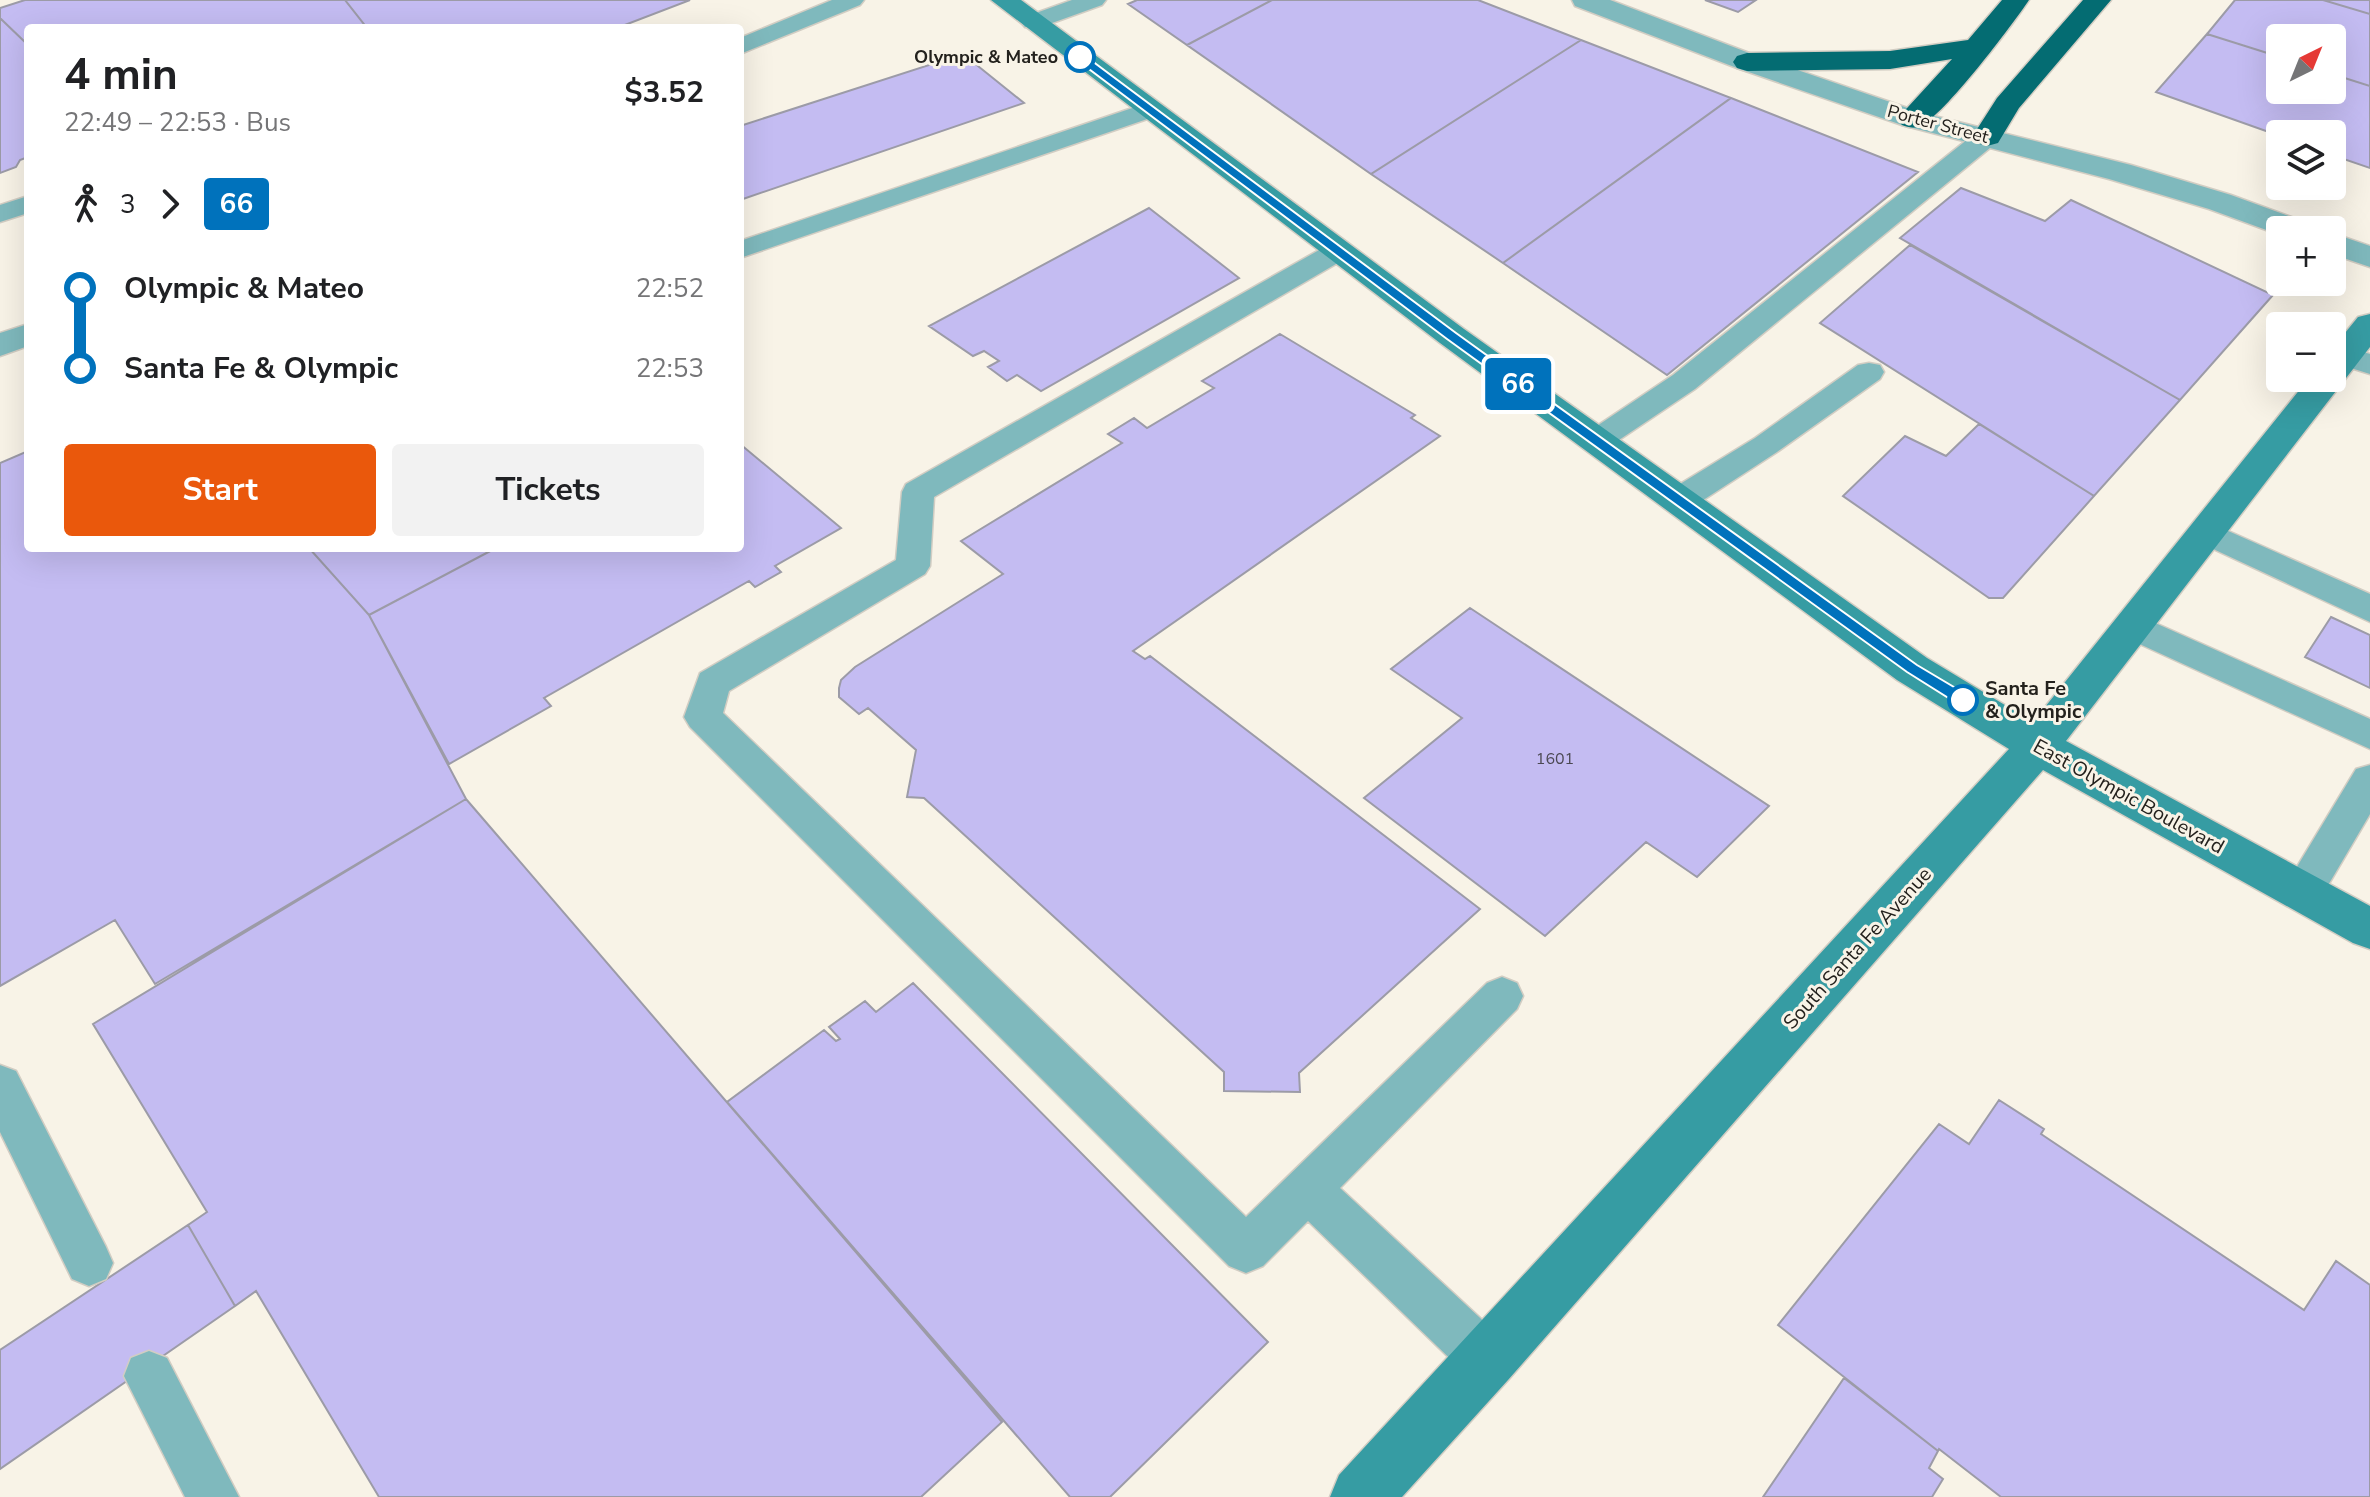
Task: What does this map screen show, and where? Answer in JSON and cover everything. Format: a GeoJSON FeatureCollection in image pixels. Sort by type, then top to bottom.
{"type":"FeatureCollection","features":[{"type":"Feature","properties":{"kind":"highway"},"geometry":{"type":"LineString","coordinates":[[1912,119],[1939,93],[2016,0]]}},
{"type":"Feature","properties":{"kind":"highway"},"geometry":{"type":"LineString","coordinates":[[1987,137],[2007,104],[2098,0]]}},
{"type":"Feature","properties":{"kind":"highway"},"geometry":{"type":"LineString","coordinates":[[1747,62],[1890,60],[1975,47]]}},
{"type":"Feature","properties":{"kind":"main road","name":"East Olympic Boulevard"},"geometry":{"type":"LineString","coordinates":[[1004,0],[1338,251],[1912,669],[2038,746],[2370,929]]}},
{"type":"Feature","properties":{"kind":"main road","name":"South Santa Fe Avenue"},"geometry":{"type":"LineString","coordinates":[[2346,365],[2370,324]]}},
{"type":"Feature","properties":{"kind":"main road","name":"South Santa Fe Avenue"},"geometry":{"type":"LineString","coordinates":[[1361,1497],[1488,1360],[2038,746],[2324,392]]}},
{"type":"Feature","properties":{"kind":"street","name":"Porter Street"},"geometry":{"type":"LineString","coordinates":[[1585,0],[1747,62],[1912,119],[2191,193],[2266,219]]}},
{"type":"Feature","properties":{"kind":"street"},"geometry":{"type":"LineString","coordinates":[[2346,248],[2370,257]]}},
{"type":"Feature","properties":{"kind":"street"},"geometry":{"type":"LineString","coordinates":[[0,345],[24,336]]}},
{"type":"Feature","properties":{"kind":"lane"},"geometry":{"type":"LineString","coordinates":[[744,45],[852,0]]}},
{"type":"Feature","properties":{"kind":"lane"},"geometry":{"type":"LineString","coordinates":[[1033,22],[1094,0]]}},
{"type":"Feature","properties":{"kind":"lane"},"geometry":{"type":"LineString","coordinates":[[744,249],[1150,110]]}},
{"type":"Feature","properties":{"kind":"lane"},"geometry":{"type":"LineString","coordinates":[[1596,441],[1684,382],[1987,137]]}},
{"type":"Feature","properties":{"kind":"lane"},"geometry":{"type":"LineString","coordinates":[[0,214],[24,205]]}},
{"type":"Feature","properties":{"kind":"lane"},"geometry":{"type":"LineString","coordinates":[[1338,251],[918,492],[913,566],[713,683],[703,717],[1246,1250],[1502,996]]}},
{"type":"Feature","properties":{"kind":"lane"},"geometry":{"type":"LineString","coordinates":[[1679,500],[1766,445],[1869,372]]}},
{"type":"Feature","properties":{"kind":"lane"},"geometry":{"type":"LineString","coordinates":[[2208,533],[2370,609]]}},
{"type":"Feature","properties":{"kind":"lane"},"geometry":{"type":"LineString","coordinates":[[2135,627],[2370,735]]}},
{"type":"Feature","properties":{"kind":"lane"},"geometry":{"type":"LineString","coordinates":[[2303,892],[2365,799]]}},
{"type":"Feature","properties":{"kind":"lane"},"geometry":{"type":"LineString","coordinates":[[0,1085],[89,1263]]}},
{"type":"Feature","properties":{"kind":"lane"},"geometry":{"type":"LineString","coordinates":[[1308,1189],[1488,1360]]}},
{"type":"Feature","properties":{"kind":"lane"},"geometry":{"type":"LineString","coordinates":[[149,1376],[213,1497]]}},
{"type":"Feature","properties":{"kind":"building"},"geometry":{"type":"Polygon","coordinates":[[[25,0],[345,0],[364,24],[24,24],[24,41],[0,18],[0,8],[25,0]]]}},
{"type":"Feature","properties":{"kind":"building"},"geometry":{"type":"Polygon","coordinates":[[[345,0],[690,0],[627,24],[364,24],[345,0]]]}},
{"type":"Feature","properties":{"kind":"building"},"geometry":{"type":"Polygon","coordinates":[[[1137,0],[1272,0],[1187,45],[1128,4],[1137,0]]]}},
{"type":"Feature","properties":{"kind":"building"},"geometry":{"type":"Polygon","coordinates":[[[1272,0],[1478,0],[1581,40],[1371,174],[1187,45],[1272,0]]]}},
{"type":"Feature","properties":{"kind":"building"},"geometry":{"type":"Polygon","coordinates":[[[1705,0],[1756,0],[1738,12],[1705,0]]]}},
{"type":"Feature","properties":{"kind":"building"},"geometry":{"type":"Polygon","coordinates":[[[2235,0],[2323,0],[2370,14],[2370,86],[2346,78],[2346,24],[2266,24],[2266,53],[2207,34],[2235,0]]]}},
{"type":"Feature","properties":{"kind":"building"},"geometry":{"type":"Polygon","coordinates":[[[2323,0],[2370,0],[2370,14],[2323,0]]]}},
{"type":"Feature","properties":{"kind":"building"},"geometry":{"type":"Polygon","coordinates":[[[0,18],[24,41],[24,158],[16,167],[0,173],[0,18]]]}},
{"type":"Feature","properties":{"kind":"building"},"geometry":{"type":"Polygon","coordinates":[[[2207,34],[2266,53],[2266,104],[2346,104],[2346,78],[2370,86],[2370,168],[2346,160],[2346,120],[2266,120],[2266,131],[2156,92],[2207,34]]]}},
{"type":"Feature","properties":{"kind":"building"},"geometry":{"type":"Polygon","coordinates":[[[1581,40],[1731,98],[1503,263],[1371,174],[1581,40]]]}},
{"type":"Feature","properties":{"kind":"building"},"geometry":{"type":"Polygon","coordinates":[[[963,54],[1024,103],[744,199],[744,125],[963,54]]]}},
{"type":"Feature","properties":{"kind":"building"},"geometry":{"type":"Polygon","coordinates":[[[1731,98],[1918,172],[1667,375],[1503,263],[1731,98]]]}},
{"type":"Feature","properties":{"kind":"building"},"geometry":{"type":"Polygon","coordinates":[[[1961,188],[2045,221],[2071,200],[2266,292],[2266,296],[2272,296],[2180,400],[1900,238],[1961,188]]]}},
{"type":"Feature","properties":{"kind":"building"},"geometry":{"type":"Polygon","coordinates":[[[1149,208],[1239,278],[1041,391],[1017,375],[1007,381],[988,367],[999,361],[984,351],[973,356],[929,326],[1149,208]]]}},
{"type":"Feature","properties":{"kind":"building"},"geometry":{"type":"Polygon","coordinates":[[[1910,245],[2180,400],[2094,496],[1820,323],[1910,245]]]}},
{"type":"Feature","properties":{"kind":"building"},"geometry":{"type":"Polygon","coordinates":[[[1280,334],[1415,415],[1411,418],[1440,436],[1133,651],[1145,659],[1150,656],[1480,909],[1299,1073],[1300,1092],[1224,1091],[1224,1072],[924,798],[907,797],[916,750],[868,708],[859,714],[839,697],[839,688],[841,680],[855,667],[1003,574],[961,541],[1122,443],[1108,434],[1134,418],[1147,428],[1214,388],[1202,381],[1280,334]]]}},
{"type":"Feature","properties":{"kind":"building"},"geometry":{"type":"Polygon","coordinates":[[[1979,424],[2094,496],[2003,598],[1989,598],[1843,496],[1905,436],[1946,456],[1979,424]]]}},
{"type":"Feature","properties":{"kind":"building"},"geometry":{"type":"Polygon","coordinates":[[[744,447],[841,528],[775,566],[781,572],[755,587],[749,581],[544,698],[551,706],[449,764],[369,615],[488,552],[744,552],[744,447]]]}},
{"type":"Feature","properties":{"kind":"building"},"geometry":{"type":"Polygon","coordinates":[[[24,453],[24,552],[313,552],[369,615],[466,799],[155,984],[115,920],[0,986],[0,463],[24,453]]]}},
{"type":"Feature","properties":{"kind":"building"},"geometry":{"type":"Polygon","coordinates":[[[313,552],[488,552],[369,615],[313,552]]]}},
{"type":"Feature","properties":{"kind":"building"},"geometry":{"type":"Polygon","coordinates":[[[1470,608],[1769,806],[1697,877],[1646,842],[1545,936],[1364,798],[1462,718],[1391,669],[1470,608]]]}},
{"type":"Feature","properties":{"kind":"building"},"geometry":{"type":"Polygon","coordinates":[[[2331,617],[2370,635],[2370,688],[2305,657],[2331,617]]]}},
{"type":"Feature","properties":{"kind":"building"},"geometry":{"type":"Polygon","coordinates":[[[466,799],[1002,1422],[921,1497],[379,1497],[256,1291],[235,1306],[188,1225],[207,1212],[93,1024],[466,799]]]}},
{"type":"Feature","properties":{"kind":"building"},"geometry":{"type":"Polygon","coordinates":[[[913,983],[1268,1342],[1110,1497],[1070,1497],[727,1102],[824,1030],[836,1041],[840,1039],[829,1027],[865,1001],[876,1012],[913,983]]]}},
{"type":"Feature","properties":{"kind":"building"},"geometry":{"type":"Polygon","coordinates":[[[1999,1100],[2044,1129],[2041,1134],[2304,1310],[2336,1261],[2370,1285],[2370,1497],[2001,1497],[1778,1325],[1939,1124],[1969,1144],[1999,1100]]]}},
{"type":"Feature","properties":{"kind":"building"},"geometry":{"type":"Polygon","coordinates":[[[188,1225],[235,1306],[0,1469],[0,1350],[188,1225]]]}},
{"type":"Feature","properties":{"kind":"building"},"geometry":{"type":"Polygon","coordinates":[[[1844,1378],[1938,1451],[1929,1468],[1943,1479],[1932,1497],[1763,1497],[1844,1378]]]}},
{"type":"Feature","properties":{"kind":"bus line","name":"66"},"geometry":{"type":"LineString","coordinates":[[1080,57],[1452,336],[1912,669],[1963,700]]}},
{"type":"Feature","properties":{"kind":"place","name":"Olympic & Mateo"},"geometry":{"type":"Point","coordinates":[1080,57]}},
{"type":"Feature","properties":{"kind":"place","name":"Santa Fe & Olympic"},"geometry":{"type":"Point","coordinates":[1963,700]}}]}
